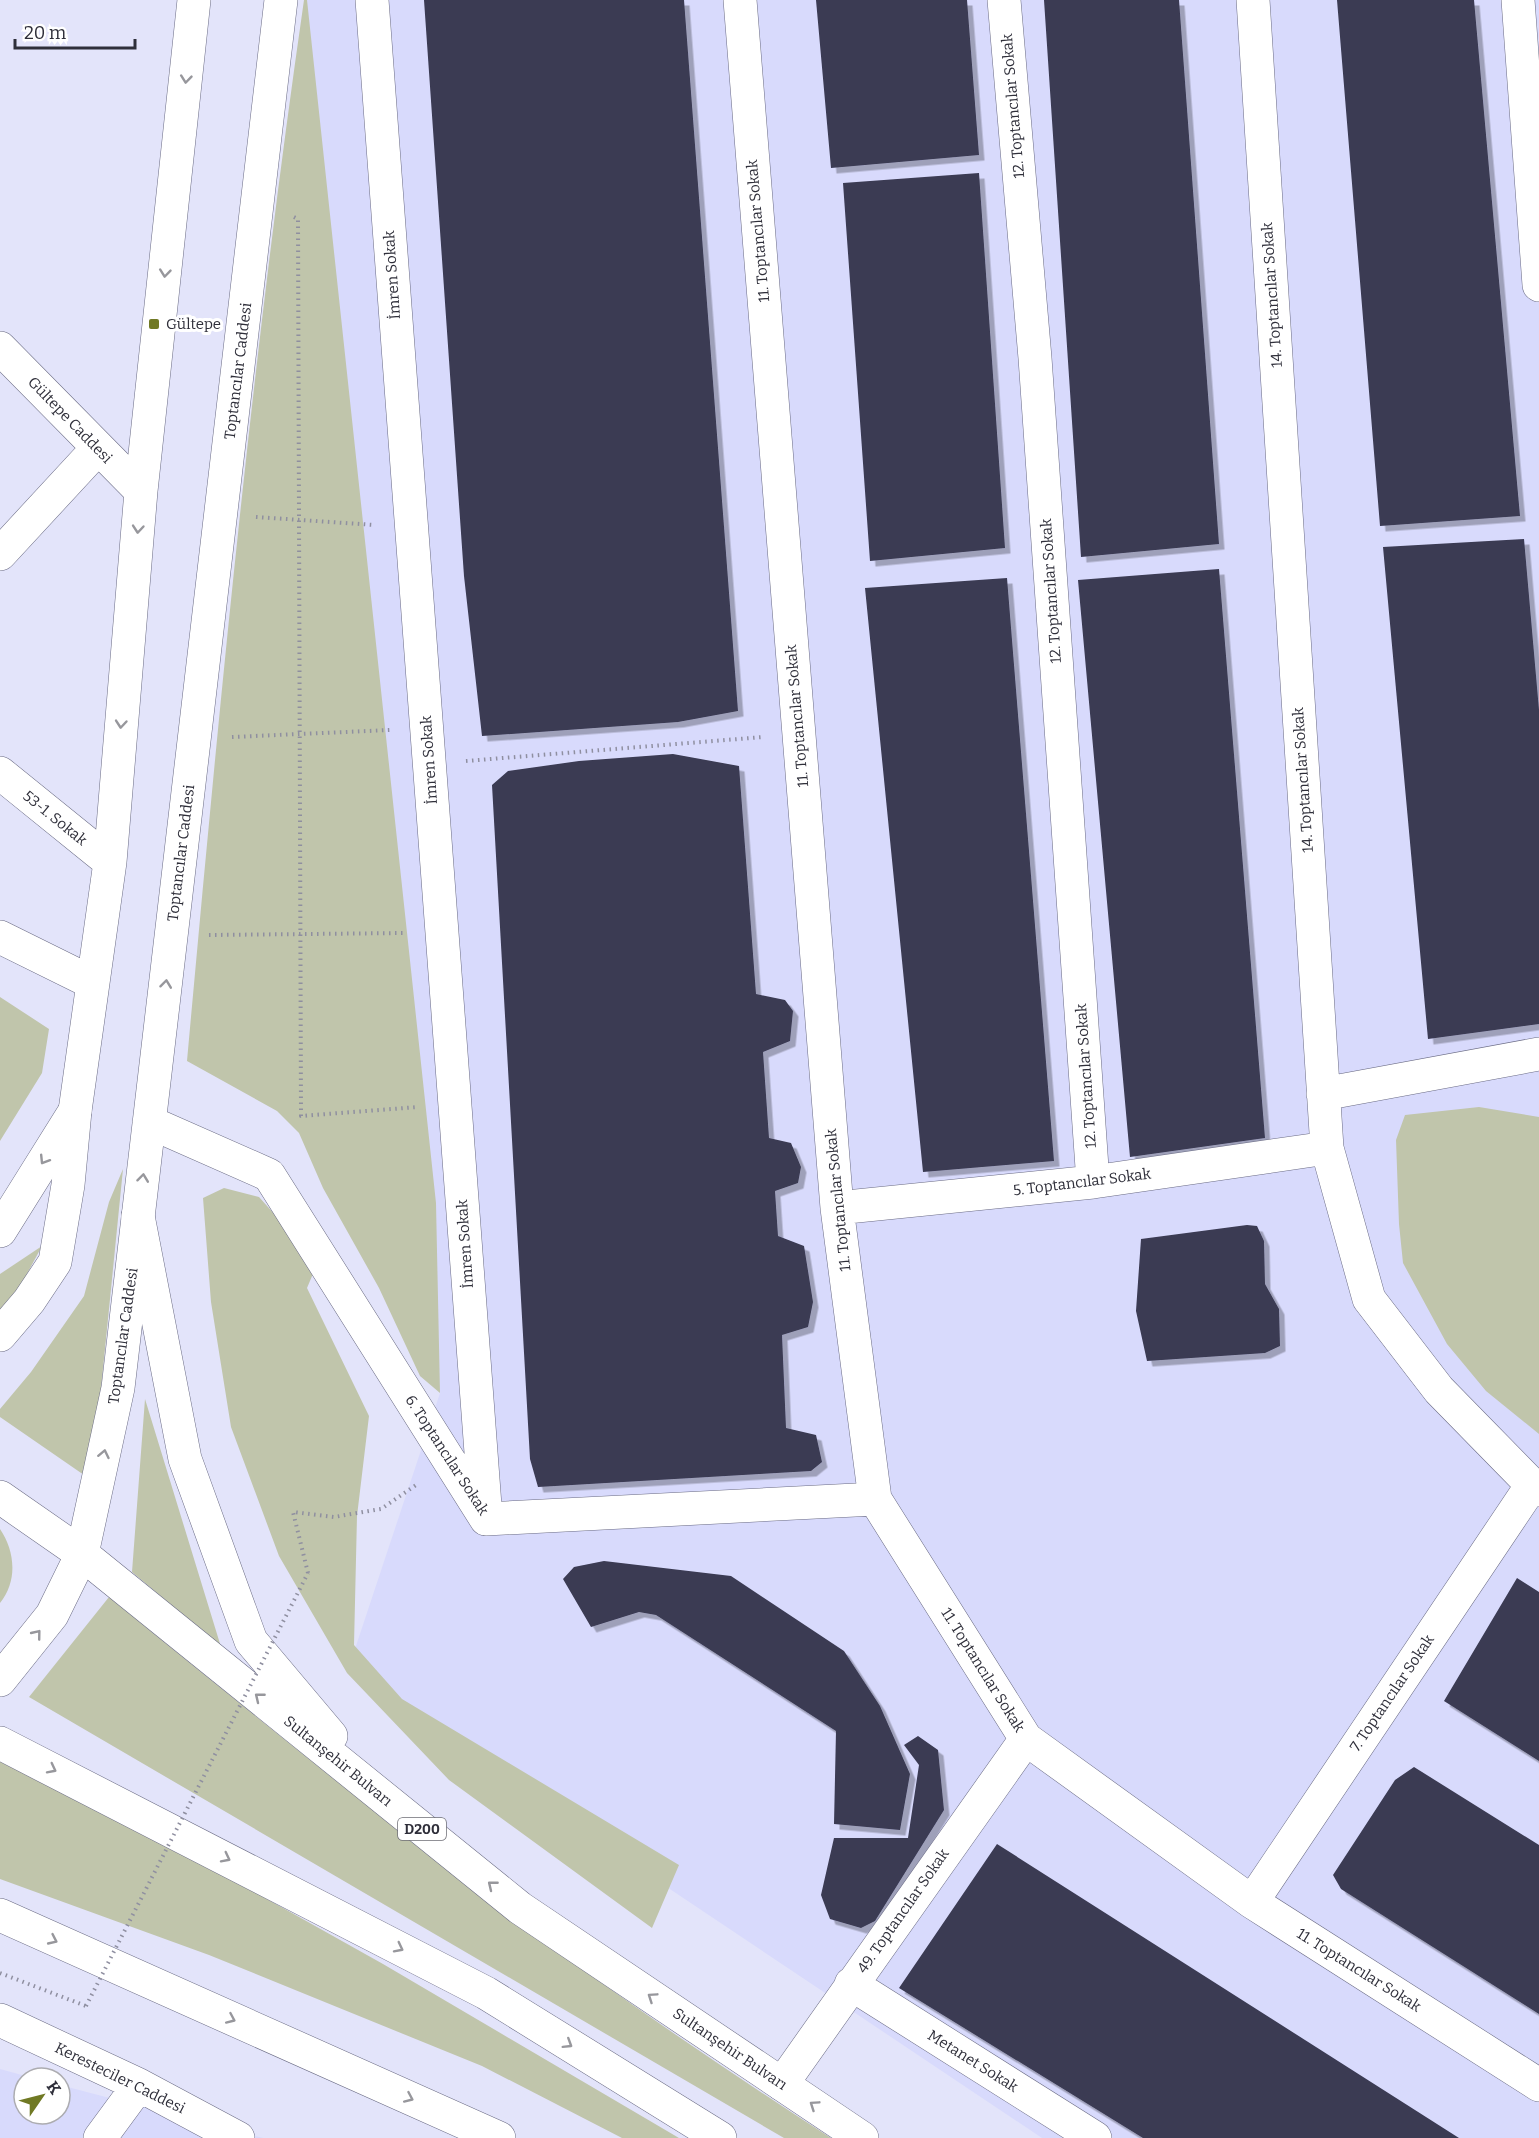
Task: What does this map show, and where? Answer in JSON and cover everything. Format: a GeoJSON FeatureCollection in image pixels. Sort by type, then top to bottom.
{"type":"FeatureCollection","features":[{"type":"Feature","properties":{"kind":"main road"},"geometry":{"type":"LineString","coordinates":[[0,1335],[29,1301],[55,1262],[68,1185],[75,1111],[110,862],[141,491],[194,0]]}},
{"type":"Feature","properties":{"kind":"main road","name":"Toptancılar Caddesi"},"geometry":{"type":"LineString","coordinates":[[0,1680],[52,1615],[82,1554],[118,1388],[281,0]]}},
{"type":"Feature","properties":{"kind":"main road","name":"İmren Sokak"},"geometry":{"type":"LineString","coordinates":[[372,0],[486,1519]]}},
{"type":"Feature","properties":{"kind":"main road","name":"11. Toptancılar Sokak"},"geometry":{"type":"LineString","coordinates":[[740,0],[837,1208],[875,1499],[1026,1739],[1252,1902],[1539,2085]]}},
{"type":"Feature","properties":{"kind":"main road","name":"12. Toptancılar Sokak"},"geometry":{"type":"LineString","coordinates":[[1004,0],[1035,358],[1093,1182]]}},
{"type":"Feature","properties":{"kind":"main road","name":"14. Toptancılar Sokak"},"geometry":{"type":"LineString","coordinates":[[1253,0],[1327,1148],[1369,1299],[1439,1390],[1536,1487]]}},
{"type":"Feature","properties":{"kind":"main road"},"geometry":{"type":"LineString","coordinates":[[1518,0],[1539,285]]}},
{"type":"Feature","properties":{"kind":"main road","name":"Gültepe Caddesi"},"geometry":{"type":"LineString","coordinates":[[0,348],[141,491]]}},
{"type":"Feature","properties":{"kind":"main road"},"geometry":{"type":"LineString","coordinates":[[0,554],[98,448]]}},
{"type":"Feature","properties":{"kind":"main road","name":"53-1. Sokak"},"geometry":{"type":"LineString","coordinates":[[0,773],[110,862]]}},
{"type":"Feature","properties":{"kind":"main road"},"geometry":{"type":"LineString","coordinates":[[0,937],[93,983]]}},
{"type":"Feature","properties":{"kind":"main road"},"geometry":{"type":"LineString","coordinates":[[1323,1094],[1539,1054]]}},
{"type":"Feature","properties":{"kind":"main road"},"geometry":{"type":"LineString","coordinates":[[0,1231],[75,1111]]}},
{"type":"Feature","properties":{"kind":"main road","name":"6. Toptancılar Sokak"},"geometry":{"type":"LineString","coordinates":[[149,1122],[269,1175],[486,1519],[875,1499]]}},
{"type":"Feature","properties":{"kind":"main road","name":"5. Toptancılar Sokak"},"geometry":{"type":"LineString","coordinates":[[837,1208],[1093,1182],[1327,1148]]}},
{"type":"Feature","properties":{"kind":"main road"},"geometry":{"type":"LineString","coordinates":[[138,1216],[185,1459],[251,1641],[383,1797]]}},
{"type":"Feature","properties":{"kind":"main road","name":"7. Toptancılar Sokak"},"geometry":{"type":"LineString","coordinates":[[1252,1902],[1536,1487]]}},
{"type":"Feature","properties":{"kind":"main road","name":"Sultanşehir Bulvarı"},"geometry":{"type":"LineString","coordinates":[[0,1497],[82,1554],[520,1908],[862,2138]]}},
{"type":"Feature","properties":{"kind":"main road","name":"49. Toptancılar Sokak"},"geometry":{"type":"LineString","coordinates":[[782,2084],[1026,1739]]}},
{"type":"Feature","properties":{"kind":"main road"},"geometry":{"type":"LineString","coordinates":[[0,1743],[486,1993],[720,2138]]}},
{"type":"Feature","properties":{"kind":"main road"},"geometry":{"type":"LineString","coordinates":[[0,1915],[500,2138]]}},
{"type":"Feature","properties":{"kind":"main road","name":"Metanet Sokak"},"geometry":{"type":"LineString","coordinates":[[851,1984],[1095,2138]]}},
{"type":"Feature","properties":{"kind":"main road","name":"Keresteciler Caddesi"},"geometry":{"type":"LineString","coordinates":[[0,2020],[140,2085],[238,2138]]}},
{"type":"Feature","properties":{"kind":"main road"},"geometry":{"type":"LineString","coordinates":[[100,2138],[140,2085]]}},
{"type":"Feature","properties":{"kind":"path"},"geometry":{"type":"LineString","coordinates":[[258,198],[298,219],[301,1116],[455,1104]]}},
{"type":"Feature","properties":{"kind":"path"},"geometry":{"type":"LineString","coordinates":[[221,514],[411,528]]}},
{"type":"Feature","properties":{"kind":"path"},"geometry":{"type":"LineString","coordinates":[[194,738],[426,729]]}},
{"type":"Feature","properties":{"kind":"path"},"geometry":{"type":"LineString","coordinates":[[429,765],[798,734]]}},
{"type":"Feature","properties":{"kind":"path"},"geometry":{"type":"LineString","coordinates":[[171,935],[442,934]]}},
{"type":"Feature","properties":{"kind":"path"},"geometry":{"type":"LineString","coordinates":[[0,1972],[86,2006],[308,1573],[293,1512],[334,1517],[381,1509],[450,1462]]}},
{"type":"Feature","properties":{"kind":"shaded area"},"geometry":{"type":"Polygon","coordinates":[[[306,0],[1539,0],[1539,2138],[1042,2138],[347,1673],[440,1393],[306,0]]]}},
{"type":"Feature","properties":{"kind":"shaded area"},"geometry":{"type":"Polygon","coordinates":[[[0,2069],[12,2072],[12,2126],[72,2126],[72,2088],[263,2138],[0,2138],[0,2069]]]}},
{"type":"Feature","properties":{"kind":"green space"},"geometry":{"type":"Polygon","coordinates":[[[304,0],[307,0],[436,1203],[440,1393],[420,1376],[379,1288],[323,1188],[299,1133],[277,1111],[187,1061],[253,397],[304,0]]]}},
{"type":"Feature","properties":{"kind":"green space"},"geometry":{"type":"Polygon","coordinates":[[[0,997],[49,1029],[42,1073],[0,1141],[0,997]]]}},
{"type":"Feature","properties":{"kind":"green space"},"geometry":{"type":"Polygon","coordinates":[[[1479,1107],[1539,1117],[1539,1434],[1486,1391],[1447,1344],[1403,1263],[1396,1140],[1405,1115],[1479,1107]]]}},
{"type":"Feature","properties":{"kind":"green space"},"geometry":{"type":"Polygon","coordinates":[[[123,1169],[97,1429],[84,1475],[0,1417],[0,1409],[31,1372],[84,1296],[109,1202],[123,1169]]]}},
{"type":"Feature","properties":{"kind":"green space"},"geometry":{"type":"Polygon","coordinates":[[[224,1188],[259,1197],[286,1227],[315,1269],[307,1288],[369,1416],[357,1516],[354,1645],[402,1699],[679,1865],[652,1928],[449,1780],[347,1673],[279,1556],[231,1427],[211,1302],[203,1198],[224,1188]]]}},
{"type":"Feature","properties":{"kind":"green space"},"geometry":{"type":"Polygon","coordinates":[[[42,1246],[14,1298],[0,1316],[0,1274],[42,1246]]]}},
{"type":"Feature","properties":{"kind":"green space"},"geometry":{"type":"Polygon","coordinates":[[[145,1399],[221,1647],[132,1572],[145,1399]]]}},
{"type":"Feature","properties":{"kind":"green space"},"geometry":{"type":"Polygon","coordinates":[[[0,1529],[9,1547],[12,1576],[6,1594],[0,1603],[0,1529]]]}},
{"type":"Feature","properties":{"kind":"green space"},"geometry":{"type":"Polygon","coordinates":[[[109,1597],[254,1715],[499,1908],[663,2026],[831,2138],[784,2138],[29,1697],[109,1597]]]}},
{"type":"Feature","properties":{"kind":"green space"},"geometry":{"type":"Polygon","coordinates":[[[13,1757],[383,1964],[679,2138],[622,2138],[482,2066],[209,1955],[0,1879],[0,1760],[13,1757]]]}},
{"type":"Feature","properties":{"kind":"building"},"geometry":{"type":"Polygon","coordinates":[[[424,0],[684,0],[738,711],[678,722],[482,736],[464,576],[424,0]]]}},
{"type":"Feature","properties":{"kind":"building"},"geometry":{"type":"Polygon","coordinates":[[[816,0],[967,0],[979,155],[831,168],[816,0]]]}},
{"type":"Feature","properties":{"kind":"building"},"geometry":{"type":"Polygon","coordinates":[[[1044,0],[1179,0],[1219,544],[1081,557],[1044,0]]]}},
{"type":"Feature","properties":{"kind":"building"},"geometry":{"type":"Polygon","coordinates":[[[1337,0],[1474,0],[1520,516],[1380,526],[1337,0]]]}},
{"type":"Feature","properties":{"kind":"building"},"geometry":{"type":"Polygon","coordinates":[[[979,173],[1005,548],[870,561],[843,183],[979,173]]]}},
{"type":"Feature","properties":{"kind":"building"},"geometry":{"type":"Polygon","coordinates":[[[1524,539],[1539,710],[1539,1024],[1428,1039],[1383,547],[1524,539]]]}},
{"type":"Feature","properties":{"kind":"building"},"geometry":{"type":"Polygon","coordinates":[[[1219,569],[1265,1138],[1130,1157],[1078,580],[1219,569]]]}},
{"type":"Feature","properties":{"kind":"building"},"geometry":{"type":"Polygon","coordinates":[[[1007,578],[1054,1161],[923,1172],[865,588],[1007,578]]]}},
{"type":"Feature","properties":{"kind":"building"},"geometry":{"type":"Polygon","coordinates":[[[673,754],[739,766],[756,994],[785,1000],[793,1011],[790,1041],[763,1052],[769,1138],[791,1143],[801,1167],[798,1183],[775,1191],[778,1236],[804,1246],[813,1302],[808,1327],[782,1335],[786,1428],[816,1435],[822,1462],[811,1471],[538,1487],[530,1459],[492,785],[508,771],[579,761],[673,754]]]}},
{"type":"Feature","properties":{"kind":"building"},"geometry":{"type":"Polygon","coordinates":[[[1247,1225],[1257,1226],[1264,1241],[1265,1284],[1279,1309],[1280,1346],[1265,1353],[1147,1361],[1136,1311],[1141,1239],[1247,1225]]]}},
{"type":"Feature","properties":{"kind":"building"},"geometry":{"type":"Polygon","coordinates":[[[604,1561],[731,1576],[844,1651],[880,1706],[910,1774],[900,1830],[834,1824],[836,1731],[656,1615],[639,1612],[591,1627],[563,1579],[574,1567],[604,1561]]]}},
{"type":"Feature","properties":{"kind":"building"},"geometry":{"type":"Polygon","coordinates":[[[1517,1578],[1539,1592],[1539,1761],[1444,1701],[1517,1578]]]}},
{"type":"Feature","properties":{"kind":"building"},"geometry":{"type":"Polygon","coordinates":[[[918,1736],[938,1750],[944,1810],[875,1921],[861,1928],[830,1919],[821,1895],[834,1838],[908,1838],[919,1765],[904,1745],[918,1736]]]}},
{"type":"Feature","properties":{"kind":"building"},"geometry":{"type":"Polygon","coordinates":[[[1414,1767],[1539,1845],[1539,2014],[1341,1889],[1333,1875],[1395,1780],[1414,1767]]]}},
{"type":"Feature","properties":{"kind":"building"},"geometry":{"type":"Polygon","coordinates":[[[997,1844],[1459,2138],[1143,2138],[899,1988],[997,1844]]]}},
{"type":"Feature","properties":{"kind":"place","name":"Gültepe"},"geometry":{"type":"Point","coordinates":[154,324]}}]}
